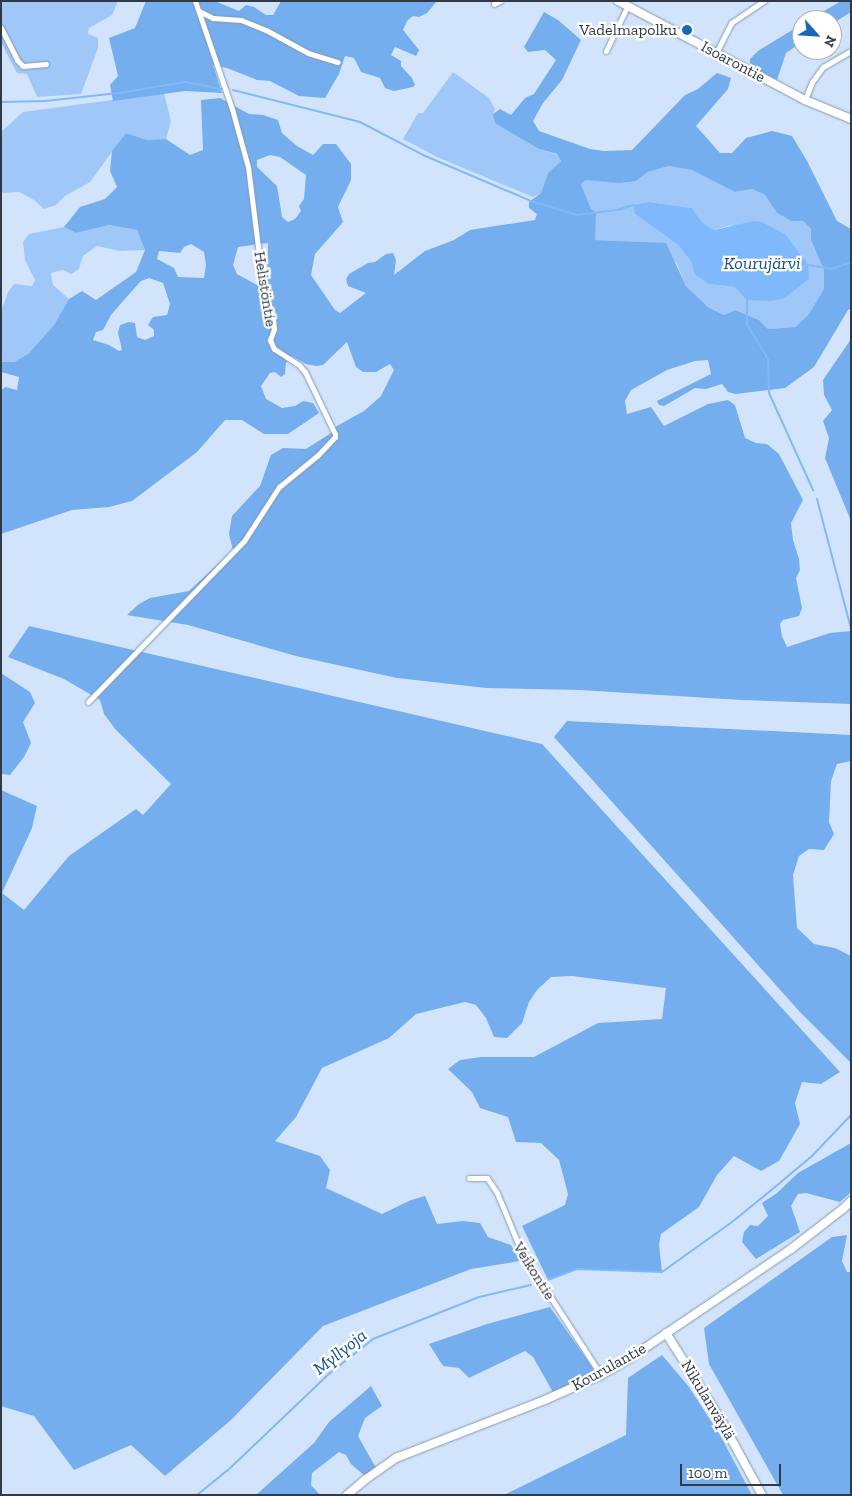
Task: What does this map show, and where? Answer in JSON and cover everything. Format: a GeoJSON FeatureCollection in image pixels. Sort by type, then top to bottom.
{"type":"FeatureCollection","features":[{"type":"Feature","properties":{"kind":"street","name":"Helistöntie"},"geometry":{"type":"LineString","coordinates":[[88,702],[228,558],[244,540],[279,487],[318,455],[335,434],[305,372],[299,365],[274,349],[270,340],[274,329],[273,317],[263,287],[248,167],[232,109],[195,1]]}},
{"type":"Feature","properties":{"kind":"street","name":"Isoarontie"},"geometry":{"type":"LineString","coordinates":[[618,1],[805,100],[851,119]]}},
{"type":"Feature","properties":{"kind":"street"},"geometry":{"type":"LineString","coordinates":[[716,53],[731,23],[764,1]]}},
{"type":"Feature","properties":{"kind":"street"},"geometry":{"type":"LineString","coordinates":[[606,51],[627,7]]}},
{"type":"Feature","properties":{"kind":"street"},"geometry":{"type":"LineString","coordinates":[[199,10],[213,18],[241,20],[266,30],[308,53],[338,62]]}},
{"type":"Feature","properties":{"kind":"street"},"geometry":{"type":"LineString","coordinates":[[1,28],[17,60],[23,66],[46,64]]}},
{"type":"Feature","properties":{"kind":"street"},"geometry":{"type":"LineString","coordinates":[[805,100],[812,82],[823,67],[851,51]]}},
{"type":"Feature","properties":{"kind":"street","name":"Veikontie"},"geometry":{"type":"LineString","coordinates":[[469,1178],[487,1178],[497,1193],[522,1253],[601,1375]]}},
{"type":"Feature","properties":{"kind":"street","name":"Kourulantie"},"geometry":{"type":"LineString","coordinates":[[347,1495],[396,1458],[547,1399],[601,1375],[791,1249],[851,1201]]}},
{"type":"Feature","properties":{"kind":"street","name":"Nikulanväylä"},"geometry":{"type":"LineString","coordinates":[[666,1333],[708,1398],[762,1495]]}},
{"type":"Feature","properties":{"kind":"shaded area"},"geometry":{"type":"Polygon","coordinates":[[[1,1],[118,1],[112,15],[89,28],[88,34],[98,38],[98,48],[81,94],[37,97],[27,74],[17,73],[1,43],[1,1]]]}},
{"type":"Feature","properties":{"kind":"shaded area"},"geometry":{"type":"Polygon","coordinates":[[[146,1],[215,1],[239,11],[246,5],[254,7],[266,15],[273,15],[281,1],[437,1],[427,13],[419,17],[413,16],[407,21],[403,30],[419,50],[416,56],[395,47],[391,55],[401,61],[401,66],[412,78],[415,85],[413,87],[394,91],[385,88],[380,78],[361,72],[354,58],[345,56],[339,74],[325,98],[299,96],[270,81],[257,80],[227,68],[213,65],[222,93],[185,91],[113,101],[110,85],[118,76],[109,38],[135,28],[146,1]]]}},
{"type":"Feature","properties":{"kind":"shaded area"},"geometry":{"type":"Polygon","coordinates":[[[841,1],[851,1],[851,12],[842,18],[842,10],[826,10],[841,1]]]}},
{"type":"Feature","properties":{"kind":"shaded area"},"geometry":{"type":"Polygon","coordinates":[[[544,12],[558,20],[581,40],[562,80],[543,103],[533,121],[539,131],[590,149],[604,151],[632,150],[685,95],[698,89],[717,73],[731,78],[728,89],[696,126],[720,153],[732,153],[746,138],[772,131],[792,136],[807,161],[837,221],[851,229],[851,309],[848,310],[814,367],[785,388],[736,394],[728,392],[722,384],[706,389],[695,388],[664,406],[659,405],[657,401],[711,374],[708,360],[695,361],[667,370],[631,390],[625,401],[627,414],[651,407],[664,426],[708,404],[728,400],[735,405],[745,438],[756,443],[767,444],[779,454],[803,500],[791,523],[793,540],[799,559],[800,570],[796,578],[802,608],[799,616],[783,620],[780,624],[782,636],[787,647],[830,633],[851,631],[851,704],[741,700],[580,690],[486,688],[397,678],[296,656],[188,625],[127,615],[139,604],[150,598],[189,591],[233,550],[229,534],[232,516],[260,486],[271,455],[283,448],[306,449],[331,433],[337,426],[364,411],[381,396],[394,370],[390,364],[376,372],[363,372],[356,367],[347,342],[323,365],[306,364],[291,356],[286,363],[285,374],[281,377],[275,372],[270,373],[261,386],[266,399],[282,408],[295,406],[303,401],[313,403],[319,413],[288,434],[264,434],[242,420],[225,420],[197,452],[132,501],[109,507],[72,510],[1,534],[1,391],[5,387],[17,390],[19,377],[1,372],[1,362],[14,362],[28,354],[54,325],[69,299],[82,291],[96,300],[136,272],[145,250],[137,230],[109,225],[76,233],[64,227],[80,207],[105,199],[117,187],[110,171],[112,151],[126,133],[147,140],[166,139],[190,155],[203,150],[201,100],[220,98],[249,114],[263,115],[278,120],[282,133],[297,146],[313,155],[323,144],[336,144],[351,164],[351,180],[338,207],[343,222],[315,254],[311,275],[335,310],[340,313],[366,293],[348,286],[346,279],[349,274],[368,263],[375,262],[386,254],[393,253],[396,260],[394,275],[425,251],[454,240],[470,230],[535,220],[537,214],[529,208],[529,202],[541,193],[548,173],[561,161],[557,154],[539,149],[495,123],[493,114],[500,109],[511,115],[525,98],[534,94],[556,60],[545,50],[528,52],[524,47],[544,12]],[[270,155],[257,160],[257,167],[277,186],[282,217],[288,222],[295,219],[301,211],[299,206],[304,199],[306,175],[280,157],[270,155]],[[669,166],[648,172],[636,181],[619,183],[586,180],[581,184],[591,209],[596,213],[595,240],[666,243],[686,286],[708,307],[724,315],[735,310],[759,320],[768,329],[795,327],[808,315],[824,289],[824,270],[811,240],[811,229],[803,221],[791,221],[777,213],[765,195],[752,189],[735,192],[692,170],[669,166]],[[268,243],[238,247],[233,265],[237,274],[257,285],[267,279],[268,243]],[[191,244],[184,247],[180,253],[159,251],[157,259],[174,268],[178,277],[204,278],[206,265],[204,252],[191,244]],[[149,278],[141,281],[111,315],[103,330],[96,332],[93,340],[109,345],[119,351],[122,350],[118,333],[120,325],[129,322],[135,323],[137,337],[145,340],[154,336],[154,330],[148,325],[153,317],[167,315],[170,304],[163,283],[149,278]]]}},
{"type":"Feature","properties":{"kind":"shaded area"},"geometry":{"type":"Polygon","coordinates":[[[792,30],[792,49],[786,53],[777,80],[750,66],[750,59],[758,51],[792,30]]]}},
{"type":"Feature","properties":{"kind":"shaded area"},"geometry":{"type":"Polygon","coordinates":[[[453,72],[489,98],[495,109],[493,114],[519,136],[539,149],[558,155],[561,161],[548,173],[541,193],[533,197],[437,157],[403,139],[418,113],[423,113],[453,72]]]}},
{"type":"Feature","properties":{"kind":"shaded area"},"geometry":{"type":"Polygon","coordinates":[[[164,93],[171,121],[166,139],[147,140],[126,133],[90,182],[65,196],[56,205],[44,209],[34,200],[19,192],[1,193],[1,132],[23,112],[164,93]]]}},
{"type":"Feature","properties":{"kind":"shaded area"},"geometry":{"type":"Polygon","coordinates":[[[669,166],[692,169],[735,192],[752,189],[765,195],[777,213],[791,221],[803,221],[811,229],[811,240],[824,270],[824,289],[808,315],[795,327],[768,329],[759,320],[735,310],[724,315],[708,307],[686,286],[676,262],[639,242],[595,240],[591,209],[581,184],[586,180],[636,181],[648,172],[669,166]],[[649,202],[635,214],[679,246],[691,262],[695,275],[709,284],[735,287],[808,265],[802,259],[731,225],[714,230],[702,222],[692,208],[649,202]]]}},
{"type":"Feature","properties":{"kind":"shaded area"},"geometry":{"type":"Polygon","coordinates":[[[109,225],[137,230],[145,250],[120,251],[97,246],[83,256],[79,269],[71,274],[63,270],[51,273],[53,285],[69,299],[54,325],[28,354],[14,362],[1,362],[1,312],[8,292],[14,284],[32,286],[35,280],[25,260],[23,242],[29,234],[64,227],[76,233],[109,225]]]}},
{"type":"Feature","properties":{"kind":"shaded area"},"geometry":{"type":"Polygon","coordinates":[[[851,339],[851,521],[825,458],[829,438],[823,421],[832,410],[824,395],[823,380],[851,339]]]}},
{"type":"Feature","properties":{"kind":"shaded area"},"geometry":{"type":"Polygon","coordinates":[[[29,626],[542,744],[840,1072],[821,1084],[802,1082],[795,1103],[800,1124],[779,1161],[761,1171],[734,1156],[717,1175],[699,1207],[661,1234],[659,1244],[662,1272],[576,1269],[548,1280],[522,1226],[565,1205],[568,1194],[559,1160],[541,1143],[516,1142],[508,1117],[480,1108],[472,1092],[448,1069],[460,1060],[481,1057],[534,1057],[598,1023],[662,1019],[666,988],[572,976],[551,977],[537,990],[529,1002],[522,1023],[507,1038],[494,1037],[486,1018],[476,1005],[465,1002],[416,1014],[389,1038],[322,1068],[296,1117],[275,1141],[320,1156],[330,1170],[326,1188],[382,1214],[411,1200],[425,1196],[437,1224],[463,1221],[480,1223],[488,1237],[511,1245],[520,1261],[471,1269],[323,1326],[231,1420],[165,1476],[131,1445],[74,1470],[34,1416],[1,1406],[1,790],[37,806],[32,828],[2,893],[24,910],[69,856],[136,809],[143,815],[171,784],[116,730],[104,714],[100,700],[64,679],[8,657],[29,626]]]}},
{"type":"Feature","properties":{"kind":"shaded area"},"geometry":{"type":"Polygon","coordinates":[[[1,673],[30,692],[35,703],[23,722],[31,743],[24,757],[10,775],[1,774],[1,673]]]}},
{"type":"Feature","properties":{"kind":"shaded area"},"geometry":{"type":"Polygon","coordinates":[[[567,721],[851,735],[851,761],[837,764],[831,781],[829,822],[834,834],[824,850],[809,849],[799,856],[793,875],[797,928],[814,944],[835,948],[851,956],[850,1062],[799,1011],[554,737],[567,721]]]}},
{"type":"Feature","properties":{"kind":"shaded area"},"geometry":{"type":"Polygon","coordinates":[[[851,1143],[851,1191],[849,1194],[840,1202],[806,1193],[798,1194],[791,1206],[800,1232],[756,1259],[742,1242],[744,1232],[750,1225],[758,1226],[768,1216],[762,1203],[777,1193],[798,1173],[851,1143]]]}},
{"type":"Feature","properties":{"kind":"shaded area"},"geometry":{"type":"Polygon","coordinates":[[[847,1235],[842,1261],[847,1272],[851,1272],[851,1495],[783,1495],[709,1364],[704,1328],[832,1237],[847,1235]]]}},
{"type":"Feature","properties":{"kind":"shaded area"},"geometry":{"type":"Polygon","coordinates":[[[550,1307],[595,1371],[554,1394],[533,1357],[525,1351],[469,1378],[459,1368],[443,1366],[429,1344],[487,1324],[550,1307]]]}},
{"type":"Feature","properties":{"kind":"shaded area"},"geometry":{"type":"Polygon","coordinates":[[[662,1355],[689,1387],[720,1435],[752,1495],[504,1495],[626,1435],[628,1378],[662,1355]]]}},
{"type":"Feature","properties":{"kind":"shaded area"},"geometry":{"type":"Polygon","coordinates":[[[371,1386],[382,1406],[365,1418],[358,1436],[376,1468],[365,1476],[351,1464],[346,1455],[339,1452],[312,1473],[311,1485],[320,1495],[256,1495],[314,1443],[329,1422],[371,1386]]]}},
{"type":"Feature","properties":{"kind":"water","name":"Kourujärvi"},"geometry":{"type":"Polygon","coordinates":[[[649,202],[692,208],[702,222],[714,230],[754,221],[762,222],[786,235],[808,265],[809,279],[783,299],[769,301],[747,300],[735,287],[709,284],[695,275],[691,262],[679,246],[635,214],[633,205],[649,202]]]}},
{"type":"Feature","properties":{"kind":"waterway"},"geometry":{"type":"LineString","coordinates":[[1,102],[45,101],[119,93],[185,82],[221,89]]}},
{"type":"Feature","properties":{"kind":"waterway"},"geometry":{"type":"LineString","coordinates":[[233,90],[360,122],[423,155],[531,201],[577,215],[617,210],[633,205]]}},
{"type":"Feature","properties":{"kind":"waterway"},"geometry":{"type":"LineString","coordinates":[[808,265],[832,269],[851,262]]}},
{"type":"Feature","properties":{"kind":"waterway"},"geometry":{"type":"LineString","coordinates":[[747,300],[747,324],[768,359],[769,393],[813,490]]}},
{"type":"Feature","properties":{"kind":"waterway"},"geometry":{"type":"LineString","coordinates":[[817,499],[851,629]]}},
{"type":"Feature","properties":{"kind":"waterway"},"geometry":{"type":"LineString","coordinates":[[548,1280],[576,1269],[662,1272],[732,1222],[775,1187],[812,1156],[851,1115]]}},
{"type":"Feature","properties":{"kind":"waterway","name":"Myllyoja"},"geometry":{"type":"LineString","coordinates":[[197,1495],[227,1471],[330,1373],[373,1339],[479,1297],[531,1285]]}},
{"type":"Feature","properties":{"kind":"place","name":"Vadelmapolku"},"geometry":{"type":"Point","coordinates":[687,30]}}]}
